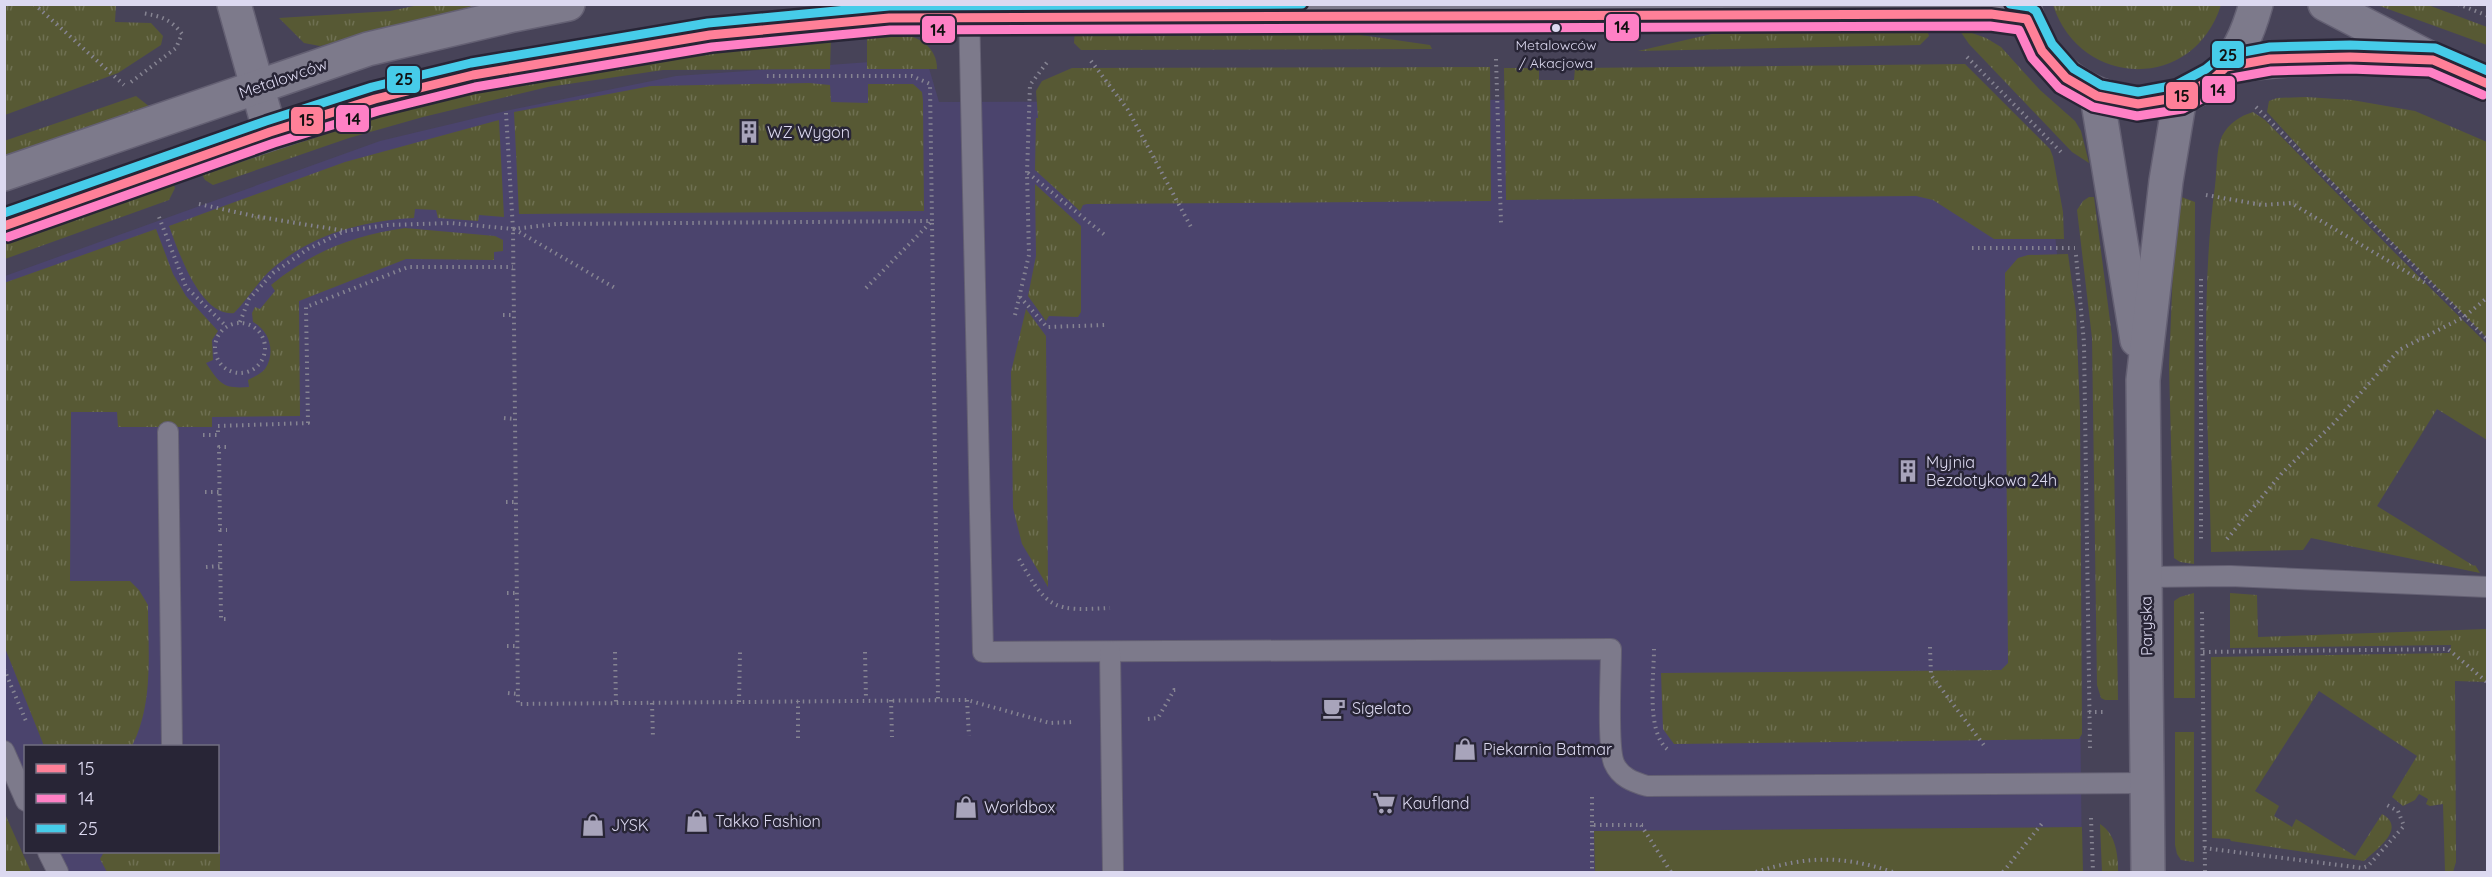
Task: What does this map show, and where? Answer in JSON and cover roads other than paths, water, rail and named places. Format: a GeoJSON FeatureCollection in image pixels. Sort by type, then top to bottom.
{"type":"FeatureCollection","features":[{"type":"Feature","properties":{"kind":"street"},"geometry":{"type":"LineString","coordinates":[[234,4],[270,132]]}},
{"type":"Feature","properties":{"kind":"street","name":"Metalowców"},"geometry":{"type":"LineString","coordinates":[[4,174],[368,49],[568,4]]}},
{"type":"Feature","properties":{"kind":"street"},"geometry":{"type":"LineString","coordinates":[[4,226],[270,132],[375,99],[473,75],[710,35],[850,21],[970,11],[1542,10],[1991,14],[2026,12],[2042,51],[2066,78],[2097,96],[2138,104],[2180,97],[2213,79],[2226,67],[2243,43],[2256,4]]}},
{"type":"Feature","properties":{"kind":"street"},"geometry":{"type":"LineString","coordinates":[[2325,4],[2433,60],[2487,84]]}},
{"type":"Feature","properties":{"kind":"street"},"geometry":{"type":"LineString","coordinates":[[2226,67],[2270,59],[2293,58],[2350,57],[2433,60]]}},
{"type":"Feature","properties":{"kind":"street","name":"Paryska"},"geometry":{"type":"LineString","coordinates":[[2097,96],[2143,380]]}},
{"type":"Feature","properties":{"kind":"street","name":"Paryska"},"geometry":{"type":"LineString","coordinates":[[2148,873],[2143,380],[2166,181],[2180,97]]}},
{"type":"Feature","properties":{"kind":"lane"},"geometry":{"type":"LineString","coordinates":[[970,11],[983,652],[1611,649],[1611,742],[1614,762],[1627,780],[1647,786],[2148,783]]}},
{"type":"Feature","properties":{"kind":"lane"},"geometry":{"type":"LineString","coordinates":[[168,432],[172,745]]}},
{"type":"Feature","properties":{"kind":"lane"},"geometry":{"type":"LineString","coordinates":[[2146,577],[2202,576],[2487,587]]}},
{"type":"Feature","properties":{"kind":"lane"},"geometry":{"type":"LineString","coordinates":[[1110,652],[1113,873]]}},
{"type":"Feature","properties":{"kind":"lane"},"geometry":{"type":"LineString","coordinates":[[4,751],[24,796]]}},
{"type":"Feature","properties":{"kind":"lane"},"geometry":{"type":"LineString","coordinates":[[48,853],[58,873]]}},
{"type":"Feature","properties":{"kind":"place","name":"Metalowców / Akacjowa"},"geometry":{"type":"Point","coordinates":[1556,28]}},
{"type":"Feature","properties":{"kind":"place","name":"WZ Wygon"},"geometry":{"type":"Point","coordinates":[749,132]}},
{"type":"Feature","properties":{"kind":"place","name":"Myjnia Bezdotykowa 24h"},"geometry":{"type":"Point","coordinates":[1908,471]}},
{"type":"Feature","properties":{"kind":"place","name":"Sígelato"},"geometry":{"type":"Point","coordinates":[1334,708]}},
{"type":"Feature","properties":{"kind":"place","name":"Piekarnia Batmar"},"geometry":{"type":"Point","coordinates":[1465,749]}},
{"type":"Feature","properties":{"kind":"place","name":"Kaufland"},"geometry":{"type":"Point","coordinates":[1384,803]}},
{"type":"Feature","properties":{"kind":"place","name":"Worldbox"},"geometry":{"type":"Point","coordinates":[966,807]}},
{"type":"Feature","properties":{"kind":"place","name":"Takko Fashion"},"geometry":{"type":"Point","coordinates":[697,821]}},
{"type":"Feature","properties":{"kind":"place","name":"JYSK"},"geometry":{"type":"Point","coordinates":[593,825]}}]}
